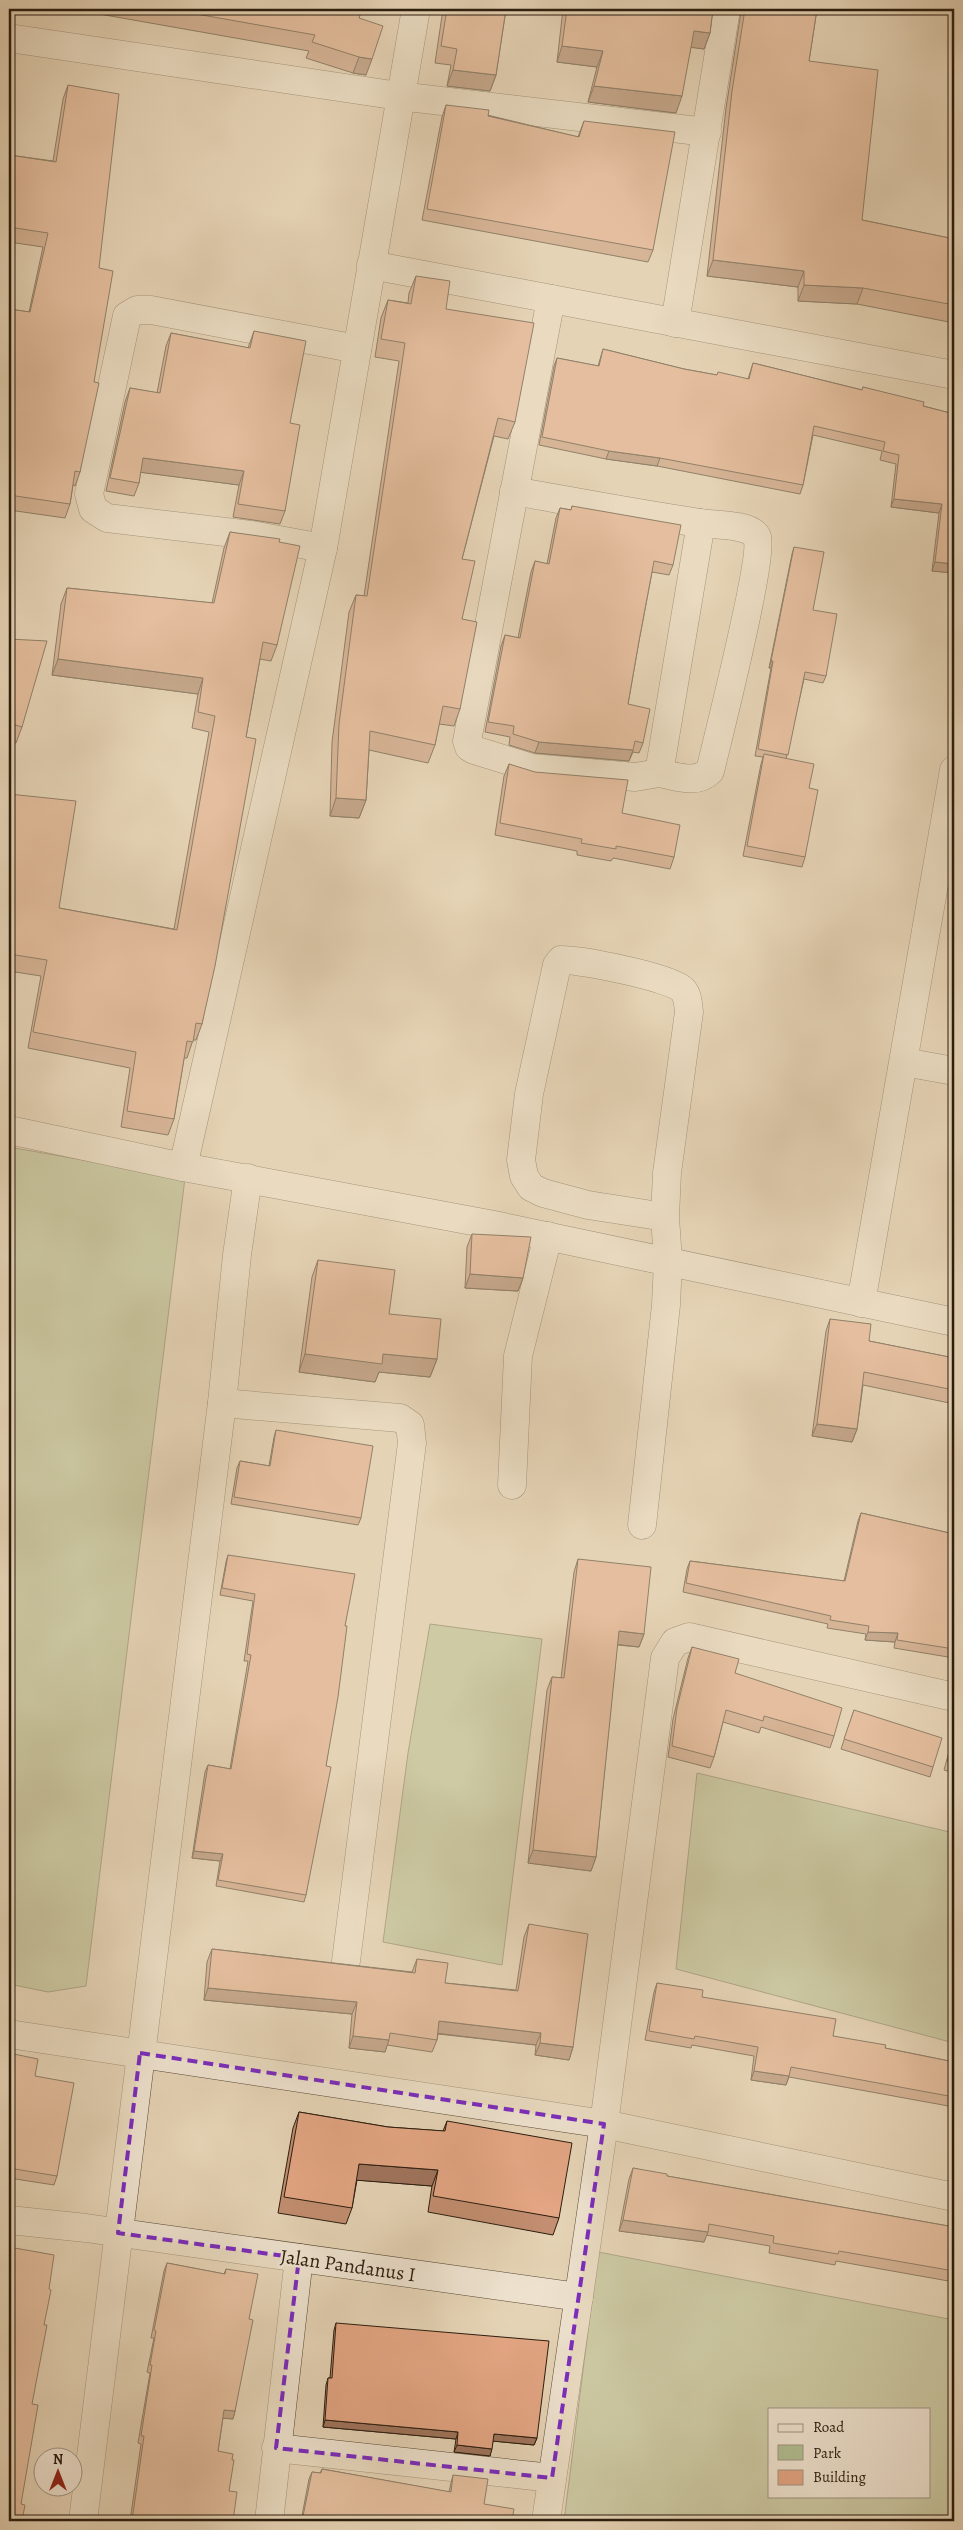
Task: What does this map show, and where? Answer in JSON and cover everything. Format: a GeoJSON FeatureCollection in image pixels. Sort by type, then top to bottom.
{"type":"FeatureCollection","features":[{"type":"Feature","properties":{"kind":"street"},"geometry":{"type":"LineString","coordinates":[[183,1167],[323,548],[399,96],[416,9]]}},
{"type":"Feature","properties":{"kind":"street"},"geometry":{"type":"LineString","coordinates":[[675,323],[726,9]]}},
{"type":"Feature","properties":{"kind":"street"},"geometry":{"type":"LineString","coordinates":[[9,38],[399,96],[707,132]]}},
{"type":"Feature","properties":{"kind":"street"},"geometry":{"type":"LineString","coordinates":[[371,265],[954,375]]}},
{"type":"Feature","properties":{"kind":"street"},"geometry":{"type":"LineString","coordinates":[[514,491],[700,523],[748,529],[757,536],[758,547],[753,580],[710,771],[704,777],[692,779],[659,773],[635,777],[532,768],[474,750],[469,747],[467,741],[514,491],[551,299]]}},
{"type":"Feature","properties":{"kind":"street"},"geometry":{"type":"LineString","coordinates":[[323,548],[251,535],[107,518],[93,509],[89,494],[127,316],[137,310],[151,310],[356,349]]}},
{"type":"Feature","properties":{"kind":"street"},"geometry":{"type":"LineString","coordinates":[[659,773],[700,523]]}},
{"type":"Feature","properties":{"kind":"street"},"geometry":{"type":"LineString","coordinates":[[861,1303],[954,770]]}},
{"type":"Feature","properties":{"kind":"street"},"geometry":{"type":"LineString","coordinates":[[642,1524],[666,1305],[668,1261],[665,1217],[667,1173],[689,1012],[688,998],[682,988],[657,977],[561,960],[557,965],[529,1094],[521,1160],[524,1176],[531,1187],[543,1193],[588,1205],[665,1217]]}},
{"type":"Feature","properties":{"kind":"street"},"geometry":{"type":"LineString","coordinates":[[904,1062],[954,1071]]}},
{"type":"Feature","properties":{"kind":"street"},"geometry":{"type":"LineString","coordinates":[[9,1130],[183,1167],[548,1236],[954,1322]]}},
{"type":"Feature","properties":{"kind":"street"},"geometry":{"type":"LineString","coordinates":[[83,2521],[222,1403],[248,1178]]}},
{"type":"Feature","properties":{"kind":"street"},"geometry":{"type":"LineString","coordinates":[[512,1485],[518,1356],[548,1236]]}},
{"type":"Feature","properties":{"kind":"street"},"geometry":{"type":"LineString","coordinates":[[222,1403],[400,1418],[410,1425],[412,1443],[346,1961]]}},
{"type":"Feature","properties":{"kind":"street"},"geometry":{"type":"LineString","coordinates":[[546,2521],[604,2124],[665,1658],[675,1642],[690,1637],[954,1697]]}},
{"type":"Feature","properties":{"kind":"street"},"geometry":{"type":"LineString","coordinates":[[9,2034],[604,2124],[954,2197]]}},
{"type":"Feature","properties":{"kind":"street","name":"Jalan Pandanus I"},"geometry":{"type":"LineString","coordinates":[[9,2220],[118,2233],[579,2297]]}},
{"type":"Feature","properties":{"kind":"street"},"geometry":{"type":"LineString","coordinates":[[269,2521],[298,2258]]}},
{"type":"Feature","properties":{"kind":"street"},"geometry":{"type":"LineString","coordinates":[[276,2448],[552,2478]]}},
{"type":"Feature","properties":{"kind":"highlighted area"},"geometry":{"type":"Polygon","coordinates":[[[140,2053],[604,2124],[552,2478],[276,2448],[299,2258],[118,2233],[140,2053]]]}},
{"type":"Feature","properties":{"kind":"green space"},"geometry":{"type":"Polygon","coordinates":[[[9,1147],[185,1178],[86,1986],[48,1992],[9,1984],[9,1147]]]}},
{"type":"Feature","properties":{"kind":"green space"},"geometry":{"type":"Polygon","coordinates":[[[430,1624],[542,1639],[502,1965],[383,1942],[408,1753],[430,1624]]]}},
{"type":"Feature","properties":{"kind":"green space"},"geometry":{"type":"Polygon","coordinates":[[[697,1773],[954,1833],[954,2043],[676,1969],[697,1773]]]}},
{"type":"Feature","properties":{"kind":"green space"},"geometry":{"type":"Polygon","coordinates":[[[598,2252],[954,2320],[954,2521],[564,2521],[598,2252]]]}},
{"type":"Feature","properties":{"kind":"building"},"geometry":{"type":"Polygon","coordinates":[[[168,9],[362,9],[359,18],[383,26],[372,59],[359,57],[312,42],[315,35],[168,9]]]}},
{"type":"Feature","properties":{"kind":"building"},"geometry":{"type":"Polygon","coordinates":[[[447,9],[506,9],[496,75],[453,70],[457,49],[441,46],[447,9]]]}},
{"type":"Feature","properties":{"kind":"building"},"geometry":{"type":"Polygon","coordinates":[[[567,9],[713,9],[710,33],[694,31],[682,96],[594,86],[603,51],[562,46],[567,9]]]}},
{"type":"Feature","properties":{"kind":"building"},"geometry":{"type":"Polygon","coordinates":[[[745,9],[817,9],[809,61],[878,70],[862,220],[954,239],[954,305],[863,288],[804,285],[804,271],[713,260],[732,91],[745,9]]]}},
{"type":"Feature","properties":{"kind":"building"},"geometry":{"type":"Polygon","coordinates":[[[68,85],[119,94],[99,268],[113,271],[94,382],[99,383],[80,472],[75,471],[70,504],[9,495],[9,309],[30,312],[48,233],[9,227],[9,155],[56,162],[68,85]]]}},
{"type":"Feature","properties":{"kind":"building"},"geometry":{"type":"Polygon","coordinates":[[[446,105],[489,110],[488,116],[579,137],[584,121],[675,132],[653,250],[427,209],[446,105]]]}},
{"type":"Feature","properties":{"kind":"building"},"geometry":{"type":"Polygon","coordinates":[[[416,276],[450,281],[446,309],[534,323],[515,422],[498,418],[462,559],[475,561],[462,619],[477,622],[460,709],[443,706],[435,745],[370,731],[366,800],[336,798],[339,724],[356,595],[367,596],[405,343],[381,339],[388,300],[411,304],[416,276]]]}},
{"type":"Feature","properties":{"kind":"building"},"geometry":{"type":"Polygon","coordinates":[[[254,331],[306,341],[290,423],[300,425],[285,511],[238,504],[244,471],[143,458],[139,483],[110,478],[130,388],[160,393],[171,333],[250,348],[254,331]]]}},
{"type":"Feature","properties":{"kind":"building"},"geometry":{"type":"Polygon","coordinates":[[[603,349],[684,369],[717,375],[718,372],[749,379],[753,363],[862,390],[863,387],[924,402],[923,406],[954,414],[954,564],[935,562],[942,504],[894,499],[899,455],[883,451],[885,442],[814,426],[803,485],[660,458],[609,451],[542,437],[557,358],[599,366],[603,349]]]}},
{"type":"Feature","properties":{"kind":"building"},"geometry":{"type":"Polygon","coordinates":[[[572,506],[681,525],[673,565],[654,561],[628,704],[650,709],[643,743],[635,741],[633,750],[539,742],[513,734],[514,726],[488,722],[505,635],[520,638],[535,561],[549,564],[560,508],[571,510],[572,506]]]}},
{"type":"Feature","properties":{"kind":"building"},"geometry":{"type":"Polygon","coordinates":[[[230,532],[280,539],[279,542],[300,546],[277,645],[263,642],[246,737],[256,739],[215,966],[202,1024],[196,1023],[193,1042],[187,1041],[174,1119],[127,1111],[136,1052],[33,1032],[47,960],[9,954],[9,794],[76,801],[59,908],[177,930],[215,716],[198,712],[203,678],[58,659],[67,588],[214,603],[230,532]]]}},
{"type":"Feature","properties":{"kind":"building"},"geometry":{"type":"Polygon","coordinates":[[[794,547],[824,552],[813,610],[837,614],[826,676],[805,672],[788,755],[758,749],[773,661],[771,661],[794,547]]]}},
{"type":"Feature","properties":{"kind":"building"},"geometry":{"type":"Polygon","coordinates":[[[9,639],[47,641],[22,727],[9,723],[9,639]]]}},
{"type":"Feature","properties":{"kind":"building"},"geometry":{"type":"Polygon","coordinates":[[[764,754],[814,764],[809,788],[818,790],[805,857],[747,846],[764,754]]]}},
{"type":"Feature","properties":{"kind":"building"},"geometry":{"type":"Polygon","coordinates":[[[509,764],[535,772],[628,780],[622,813],[680,825],[674,857],[616,846],[616,849],[581,843],[582,839],[500,823],[509,764]]]}},
{"type":"Feature","properties":{"kind":"building"},"geometry":{"type":"Polygon","coordinates":[[[472,1234],[531,1237],[523,1278],[470,1274],[472,1234]]]}},
{"type":"Feature","properties":{"kind":"building"},"geometry":{"type":"Polygon","coordinates":[[[318,1260],[395,1270],[389,1314],[441,1319],[437,1359],[383,1354],[382,1364],[305,1354],[318,1260]]]}},
{"type":"Feature","properties":{"kind":"building"},"geometry":{"type":"Polygon","coordinates":[[[830,1319],[871,1324],[869,1341],[954,1358],[954,1390],[864,1372],[857,1429],[817,1424],[830,1319]]]}},
{"type":"Feature","properties":{"kind":"building"},"geometry":{"type":"Polygon","coordinates":[[[276,1430],[373,1446],[361,1518],[234,1497],[240,1461],[270,1466],[276,1430]]]}},
{"type":"Feature","properties":{"kind":"building"},"geometry":{"type":"Polygon","coordinates":[[[861,1513],[954,1534],[954,1649],[897,1640],[898,1633],[868,1632],[869,1626],[830,1620],[831,1616],[686,1583],[690,1561],[845,1581],[861,1513]]]}},
{"type":"Feature","properties":{"kind":"building"},"geometry":{"type":"Polygon","coordinates":[[[228,1555],[355,1574],[345,1626],[347,1626],[338,1697],[326,1766],[331,1767],[306,1895],[218,1880],[223,1854],[194,1851],[208,1765],[231,1769],[251,1655],[247,1654],[255,1594],[222,1588],[228,1555]]]}},
{"type":"Feature","properties":{"kind":"building"},"geometry":{"type":"Polygon","coordinates":[[[578,1559],[651,1567],[644,1634],[619,1631],[596,1857],[533,1850],[552,1677],[564,1678],[578,1559]]]}},
{"type":"Feature","properties":{"kind":"building"},"geometry":{"type":"Polygon","coordinates":[[[692,1647],[739,1659],[735,1673],[842,1708],[834,1736],[764,1716],[763,1721],[726,1710],[714,1757],[672,1746],[677,1708],[692,1647]]]}},
{"type":"Feature","properties":{"kind":"building"},"geometry":{"type":"Polygon","coordinates":[[[854,1710],[942,1738],[933,1767],[844,1739],[854,1710]]]}},
{"type":"Feature","properties":{"kind":"building"},"geometry":{"type":"Polygon","coordinates":[[[954,1735],[954,1764],[947,1761],[954,1735]]]}},
{"type":"Feature","properties":{"kind":"building"},"geometry":{"type":"Polygon","coordinates":[[[529,1924],[588,1934],[573,2047],[540,2043],[541,2033],[439,2021],[437,2040],[390,2033],[389,2040],[353,2036],[357,2002],[208,1988],[212,1949],[415,1973],[417,1959],[448,1963],[445,1983],[518,1991],[529,1924]]]}},
{"type":"Feature","properties":{"kind":"building"},"geometry":{"type":"Polygon","coordinates":[[[657,1983],[703,1990],[702,1997],[836,2019],[833,2036],[886,2045],[885,2048],[954,2062],[954,2097],[791,2067],[789,2076],[754,2071],[758,2047],[695,2036],[694,2039],[649,2031],[657,1983]]]}},
{"type":"Feature","properties":{"kind":"building"},"geometry":{"type":"Polygon","coordinates":[[[9,2053],[38,2059],[35,2076],[74,2083],[57,2176],[9,2168],[9,2053]]]}},
{"type":"Feature","properties":{"kind":"building"},"geometry":{"type":"Polygon","coordinates":[[[299,2112],[388,2127],[445,2131],[447,2121],[572,2143],[559,2218],[433,2196],[438,2170],[359,2164],[352,2208],[284,2197],[299,2112]]]}},
{"type":"Feature","properties":{"kind":"building"},"geometry":{"type":"Polygon","coordinates":[[[633,2168],[667,2174],[667,2176],[954,2227],[954,2271],[839,2251],[838,2254],[773,2243],[774,2236],[709,2224],[708,2232],[623,2220],[633,2168]]]}},
{"type":"Feature","properties":{"kind":"building"},"geometry":{"type":"Polygon","coordinates":[[[9,2247],[54,2255],[49,2289],[51,2290],[44,2325],[47,2325],[32,2404],[38,2405],[21,2504],[25,2505],[22,2521],[9,2521],[9,2247]]]}},
{"type":"Feature","properties":{"kind":"building"},"geometry":{"type":"Polygon","coordinates":[[[167,2263],[225,2274],[226,2269],[258,2274],[249,2319],[253,2320],[235,2411],[224,2410],[218,2451],[233,2454],[232,2460],[234,2460],[229,2491],[237,2492],[233,2521],[132,2521],[144,2436],[141,2436],[152,2365],[150,2365],[156,2331],[154,2330],[167,2263]]]}},
{"type":"Feature","properties":{"kind":"building"},"geometry":{"type":"Polygon","coordinates":[[[336,2323],[549,2341],[537,2438],[494,2434],[492,2449],[457,2445],[458,2432],[325,2420],[328,2378],[332,2378],[336,2323]]]}},
{"type":"Feature","properties":{"kind":"building"},"geometry":{"type":"Polygon","coordinates":[[[322,2469],[451,2492],[453,2475],[488,2479],[484,2504],[514,2509],[512,2521],[302,2521],[312,2472],[321,2473],[322,2469]]]}}]}
